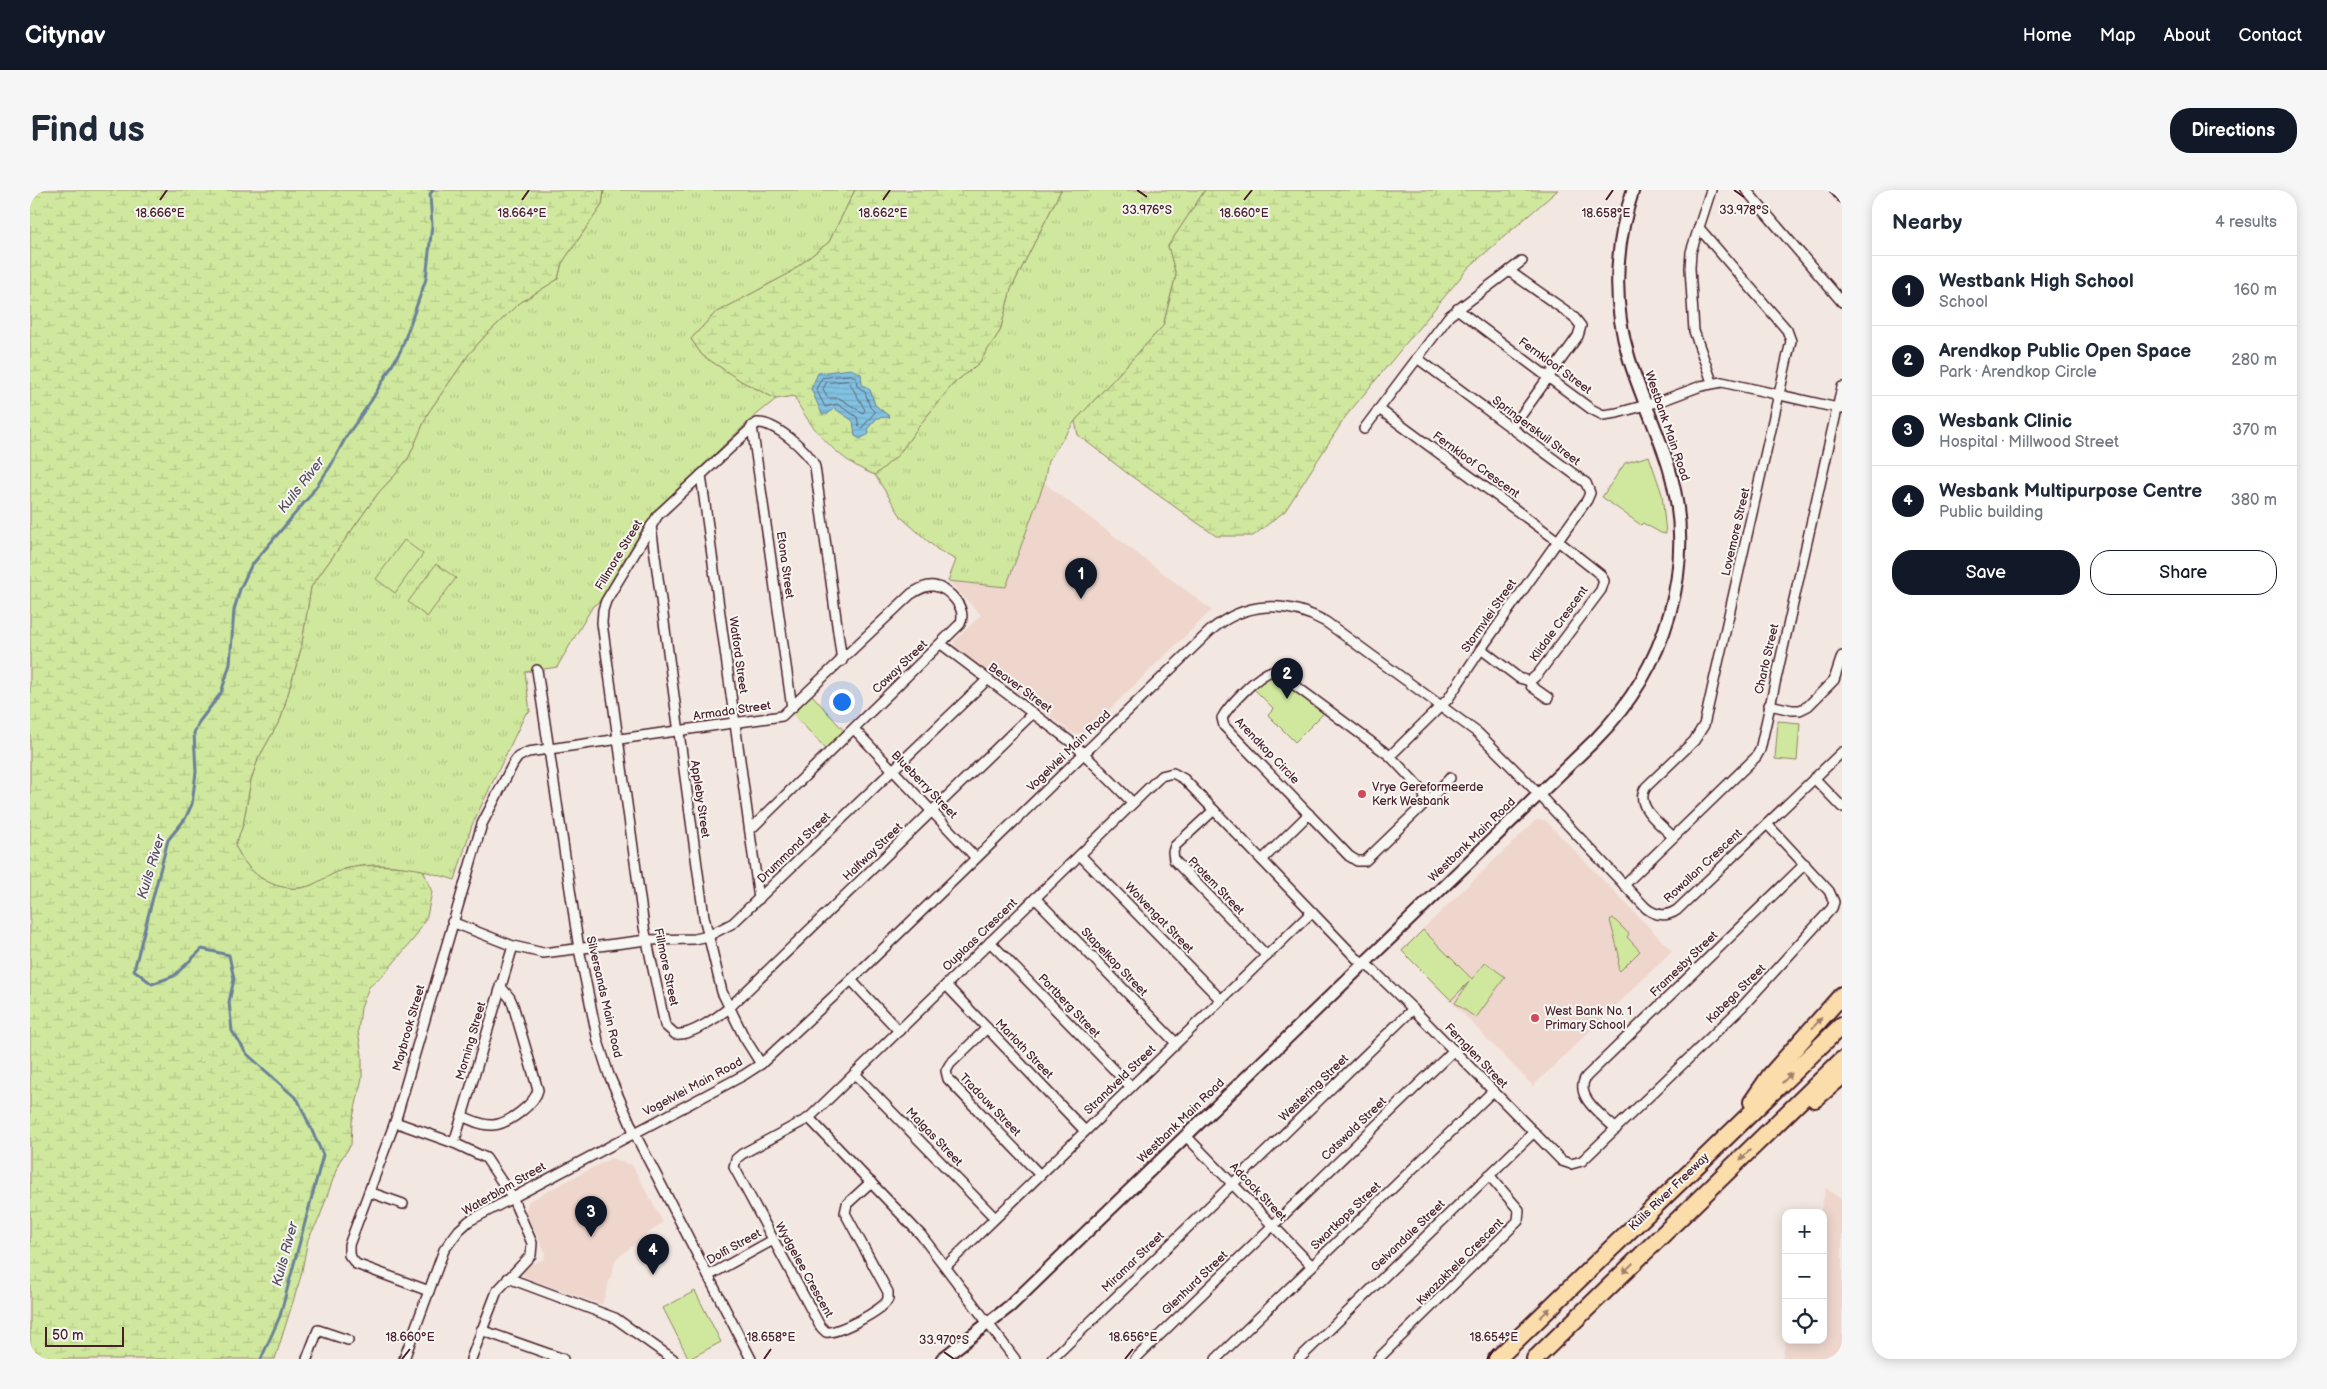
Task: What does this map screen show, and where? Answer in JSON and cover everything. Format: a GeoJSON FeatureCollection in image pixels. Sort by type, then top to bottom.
{"type":"FeatureCollection","features":[{"type":"Feature","properties":{"kind":"highway"},"geometry":{"type":"LineString","coordinates":[[1733,1130],[1770,1076],[1842,995]]}},
{"type":"Feature","properties":{"kind":"highway","name":"Kuils River Freeway"},"geometry":{"type":"LineString","coordinates":[[1497,1359],[1842,1025]]}},
{"type":"Feature","properties":{"kind":"highway"},"geometry":{"type":"LineString","coordinates":[[1535,1359],[1842,1060]]}},
{"type":"Feature","properties":{"kind":"highway"},"geometry":{"type":"LineString","coordinates":[[1770,1131],[1824,1094],[1842,1076]]}},
{"type":"Feature","properties":{"kind":"street","name":"Westbank Main Road"},"geometry":{"type":"LineString","coordinates":[[942,1359],[1010,1306],[1602,733],[1632,697],[1659,648],[1671,613],[1678,574],[1679,517],[1670,468],[1629,359],[1618,305],[1619,253],[1622,230],[1633,190]]}},
{"type":"Feature","properties":{"kind":"street"},"geometry":{"type":"LineString","coordinates":[[1711,190],[1690,260],[1692,321],[1712,382]]}},
{"type":"Feature","properties":{"kind":"street"},"geometry":{"type":"LineString","coordinates":[[1746,190],[1842,302]]}},
{"type":"Feature","properties":{"kind":"street"},"geometry":{"type":"LineString","coordinates":[[1835,190],[1842,198]]}},
{"type":"Feature","properties":{"kind":"street","name":"Lovemore Street"},"geometry":{"type":"LineString","coordinates":[[1673,837],[1644,806],[1642,795],[1646,787],[1694,741],[1704,725],[1790,347],[1790,334],[1700,228]]}},
{"type":"Feature","properties":{"kind":"street"},"geometry":{"type":"LineString","coordinates":[[1364,429],[1446,319],[1522,261]]}},
{"type":"Feature","properties":{"kind":"street"},"geometry":{"type":"LineString","coordinates":[[1509,270],[1573,316],[1581,326],[1578,336],[1512,428]]}},
{"type":"Feature","properties":{"kind":"street","name":"Fernkloof Street"},"geometry":{"type":"LineString","coordinates":[[1457,309],[1548,378],[1603,415],[1617,413],[1646,404]]}},
{"type":"Feature","properties":{"kind":"street","name":"Springerskuil Street"},"geometry":{"type":"LineString","coordinates":[[1416,358],[1512,428],[1588,487],[1590,494],[1588,500],[1558,541]]}},
{"type":"Feature","properties":{"kind":"street"},"geometry":{"type":"LineString","coordinates":[[1646,404],[1661,402],[1712,382],[1722,382],[1840,409]]}},
{"type":"Feature","properties":{"kind":"street","name":"Charlo Street"},"geometry":{"type":"LineString","coordinates":[[1624,885],[1756,757],[1761,748],[1769,705],[1840,409],[1842,387]]}},
{"type":"Feature","properties":{"kind":"street","name":"Fernkloof Crescent"},"geometry":{"type":"LineString","coordinates":[[1379,410],[1558,541]]}},
{"type":"Feature","properties":{"kind":"street"},"geometry":{"type":"LineString","coordinates":[[752,426],[757,423],[767,423],[806,452],[813,462],[842,661]]}},
{"type":"Feature","properties":{"kind":"street","name":"Fillmore Street"},"geometry":{"type":"LineString","coordinates":[[729,1008],[684,1035],[671,1032],[665,1025],[647,940],[602,623],[602,610],[658,515],[752,426]]}},
{"type":"Feature","properties":{"kind":"street","name":"Etona Street"},"geometry":{"type":"LineString","coordinates":[[752,426],[792,708]]}},
{"type":"Feature","properties":{"kind":"street","name":"Watford Street"},"geometry":{"type":"LineString","coordinates":[[700,475],[759,899]]}},
{"type":"Feature","properties":{"kind":"street","name":"Appleby Street"},"geometry":{"type":"LineString","coordinates":[[651,526],[704,917],[722,992],[761,1064]]}},
{"type":"Feature","properties":{"kind":"street","name":"Stormvlei Street"},"geometry":{"type":"LineString","coordinates":[[1390,756],[1448,699],[1558,541]]}},
{"type":"Feature","properties":{"kind":"street","name":"Klidale Crescent"},"geometry":{"type":"LineString","coordinates":[[1530,681],[1538,674],[1604,581],[1598,571],[1558,541]]}},
{"type":"Feature","properties":{"kind":"street","name":"Armada Street"},"geometry":{"type":"LineString","coordinates":[[549,750],[776,718],[792,708],[911,594],[921,588],[936,586],[948,592],[954,600]]}},
{"type":"Feature","properties":{"kind":"street","name":"Coway Street"},"geometry":{"type":"LineString","coordinates":[[750,830],[941,644],[963,619],[961,609],[954,600]]}},
{"type":"Feature","properties":{"kind":"street","name":"Vogelvlei Main Road"},"geometry":{"type":"LineString","coordinates":[[634,1132],[744,1075],[761,1064],[851,980],[1218,624],[1237,613],[1257,607],[1288,607],[1317,617],[1484,739],[1538,794]]}},
{"type":"Feature","properties":{"kind":"street","name":"Beaver Street"},"geometry":{"type":"LineString","coordinates":[[941,644],[1084,754],[1133,803]]}},
{"type":"Feature","properties":{"kind":"street","name":"Klidale Crescent"},"geometry":{"type":"LineString","coordinates":[[1481,649],[1519,678],[1530,681],[1532,686],[1548,698]]}},
{"type":"Feature","properties":{"kind":"street"},"geometry":{"type":"LineString","coordinates":[[1769,705],[1800,710],[1808,706],[1834,680],[1842,656]]}},
{"type":"Feature","properties":{"kind":"street","name":"Silversands Main Road"},"geometry":{"type":"LineString","coordinates":[[537,670],[579,949],[598,1042],[609,1075],[634,1132],[751,1359]]}},
{"type":"Feature","properties":{"kind":"street","name":"Arendkop Circle"},"geometry":{"type":"LineString","coordinates":[[1272,671],[1281,675],[1390,756],[1423,792],[1425,799],[1422,806],[1370,858],[1361,862],[1349,856],[1229,731],[1222,718],[1227,710],[1263,675],[1272,671]]}},
{"type":"Feature","properties":{"kind":"street","name":"Drummond Street"},"geometry":{"type":"LineString","coordinates":[[452,922],[513,946],[543,953],[647,940],[681,940],[708,936],[734,923],[987,680]]}},
{"type":"Feature","properties":{"kind":"street","name":"Halfway Street"},"geometry":{"type":"LineString","coordinates":[[729,1008],[1033,713]]}},
{"type":"Feature","properties":{"kind":"street","name":"Blueberry Street"},"geometry":{"type":"LineString","coordinates":[[854,729],[976,858]]}},
{"type":"Feature","properties":{"kind":"street","name":"Maybrook Street"},"geometry":{"type":"LineString","coordinates":[[429,1291],[363,1267],[352,1260],[349,1255],[349,1245],[394,1122],[482,824],[509,769],[523,754],[549,750]]}},
{"type":"Feature","properties":{"kind":"street","name":"Rowallan Crescent"},"geometry":{"type":"LineString","coordinates":[[1538,794],[1650,911],[1663,915],[1673,913],[1842,752]]}},
{"type":"Feature","properties":{"kind":"street","name":"Ouplaas Crescent"},"geometry":{"type":"LineString","coordinates":[[809,1118],[1161,776],[1173,773],[1184,779],[1356,958],[1364,963]]}},
{"type":"Feature","properties":{"kind":"street","name":"Arendkop Circle"},"geometry":{"type":"LineString","coordinates":[[1425,799],[1432,797],[1450,778]]}},
{"type":"Feature","properties":{"kind":"street"},"geometry":{"type":"LineString","coordinates":[[1814,778],[1842,807]]}},
{"type":"Feature","properties":{"kind":"street","name":"Protem Street"},"geometry":{"type":"LineString","coordinates":[[1214,810],[1175,846],[1173,852],[1174,860],[1267,956]]}},
{"type":"Feature","properties":{"kind":"street"},"geometry":{"type":"LineString","coordinates":[[1262,860],[1309,814]]}},
{"type":"Feature","properties":{"kind":"street","name":"Kabega Street"},"geometry":{"type":"LineString","coordinates":[[1571,1164],[1582,1160],[1616,1129],[1742,1008],[1829,913],[1834,902],[1833,897],[1767,824]]}},
{"type":"Feature","properties":{"kind":"street","name":"Wolvengat Street"},"geometry":{"type":"LineString","coordinates":[[1080,855],[1221,1000]]}},
{"type":"Feature","properties":{"kind":"street","name":"Framesby Street"},"geometry":{"type":"LineString","coordinates":[[1616,1129],[1583,1094],[1582,1084],[1586,1077],[1805,864]]}},
{"type":"Feature","properties":{"kind":"street","name":"Stapelkop Street"},"geometry":{"type":"LineString","coordinates":[[1035,898],[1176,1044]]}},
{"type":"Feature","properties":{"kind":"street","name":"Strandveld Street"},"geometry":{"type":"LineString","coordinates":[[946,1266],[1312,912]]}},
{"type":"Feature","properties":{"kind":"street","name":"Portberg Street"},"geometry":{"type":"LineString","coordinates":[[990,942],[1131,1087]]}},
{"type":"Feature","properties":{"kind":"street","name":"Morning Street"},"geometry":{"type":"LineString","coordinates":[[454,1143],[513,946]]}},
{"type":"Feature","properties":{"kind":"street","name":"Fernglen Street"},"geometry":{"type":"LineString","coordinates":[[1364,963],[1413,1009],[1562,1161],[1571,1164]]}},
{"type":"Feature","properties":{"kind":"street"},"geometry":{"type":"LineString","coordinates":[[851,980],[899,1031]]}},
{"type":"Feature","properties":{"kind":"street","name":"Marloth Street"},"geometry":{"type":"LineString","coordinates":[[946,985],[1085,1131]]}},
{"type":"Feature","properties":{"kind":"street"},"geometry":{"type":"LineString","coordinates":[[462,1116],[486,1125],[497,1125],[531,1104],[537,1095],[538,1090],[513,1005],[500,986]]}},
{"type":"Feature","properties":{"kind":"street","name":"Westering Street"},"geometry":{"type":"LineString","coordinates":[[1232,1184],[1413,1009]]}},
{"type":"Feature","properties":{"kind":"street","name":"Tradouw Street"},"geometry":{"type":"LineString","coordinates":[[987,1028],[950,1064],[946,1071],[948,1079],[1040,1175]]}},
{"type":"Feature","properties":{"kind":"street","name":"Cotswold Street"},"geometry":{"type":"LineString","coordinates":[[1272,1226],[1454,1050]]}},
{"type":"Feature","properties":{"kind":"street","name":"Malgas Street"},"geometry":{"type":"LineString","coordinates":[[855,1074],[995,1218]]}},
{"type":"Feature","properties":{"kind":"street","name":"Swartkops Street"},"geometry":{"type":"LineString","coordinates":[[1216,1359],[1493,1091]]}},
{"type":"Feature","properties":{"kind":"street"},"geometry":{"type":"LineString","coordinates":[[809,1118],[922,1235],[1015,1359]]}},
{"type":"Feature","properties":{"kind":"street","name":"Wydgelee Crescent"},"geometry":{"type":"LineString","coordinates":[[809,1118],[742,1154],[734,1163],[735,1171],[773,1240],[824,1330],[829,1333],[836,1332],[884,1306],[888,1299],[888,1292],[845,1213],[848,1204],[871,1182]]}},
{"type":"Feature","properties":{"kind":"street"},"geometry":{"type":"LineString","coordinates":[[394,1122],[454,1143],[486,1158],[512,1197],[533,1247],[530,1255],[497,1291],[471,1359]]}},
{"type":"Feature","properties":{"kind":"street","name":"Waterblom Street"},"geometry":{"type":"LineString","coordinates":[[404,1359],[444,1250],[459,1230],[469,1221],[634,1132]]}},
{"type":"Feature","properties":{"kind":"street","name":"Gelvandale Street"},"geometry":{"type":"LineString","coordinates":[[1299,1359],[1534,1132]]}},
{"type":"Feature","properties":{"kind":"street","name":"Adcock Street"},"geometry":{"type":"LineString","coordinates":[[1186,1136],[1312,1266]]}},
{"type":"Feature","properties":{"kind":"street","name":"Kwazakhele Crescent"},"geometry":{"type":"LineString","coordinates":[[1378,1359],[1518,1221],[1519,1210],[1489,1175]]}},
{"type":"Feature","properties":{"kind":"street","name":"Miramar Street"},"geometry":{"type":"LineString","coordinates":[[1052,1359],[1232,1184]]}},
{"type":"Feature","properties":{"kind":"street"},"geometry":{"type":"LineString","coordinates":[[369,1192],[403,1204]]}},
{"type":"Feature","properties":{"kind":"street","name":"Glenhurd Street"},"geometry":{"type":"LineString","coordinates":[[1135,1359],[1272,1226]]}},
{"type":"Feature","properties":{"kind":"street","name":"Dolfi Street"},"geometry":{"type":"LineString","coordinates":[[708,1276],[773,1240]]}},
{"type":"Feature","properties":{"kind":"street"},"geometry":{"type":"LineString","coordinates":[[508,1278],[615,1318],[673,1359]]}},
{"type":"Feature","properties":{"kind":"street"},"geometry":{"type":"LineString","coordinates":[[307,1359],[318,1330],[348,1340]]}},
{"type":"Feature","properties":{"kind":"street"},"geometry":{"type":"LineString","coordinates":[[481,1330],[563,1359]]}},
{"type":"Feature","properties":{"kind":"shaded area"},"geometry":{"type":"Polygon","coordinates":[[[1044,483],[1212,610],[1085,733],[1074,734],[954,647],[954,641],[981,615],[948,581],[1006,587],[1044,483]]]}},
{"type":"Feature","properties":{"kind":"shaded area","name":"West Bank No. 1 Primary School"},"geometry":{"type":"Polygon","coordinates":[[[1536,820],[1545,820],[1672,951],[1533,1086],[1401,950],[1536,820]]]}},
{"type":"Feature","properties":{"kind":"shaded area"},"geometry":{"type":"Polygon","coordinates":[[[611,1158],[632,1165],[663,1222],[616,1259],[602,1305],[524,1277],[522,1272],[525,1267],[544,1259],[545,1252],[525,1212],[529,1201],[611,1158]]]}},
{"type":"Feature","properties":{"kind":"shaded area"},"geometry":{"type":"Polygon","coordinates":[[[1826,1188],[1842,1200],[1842,1359],[1782,1359],[1785,1344],[1827,1344],[1827,1209],[1821,1209],[1826,1188]]]}},
{"type":"Feature","properties":{"kind":"green space"},"geometry":{"type":"Polygon","coordinates":[[[30,190],[604,190],[602,205],[562,263],[558,279],[518,304],[469,354],[428,413],[409,457],[379,492],[311,587],[301,649],[281,718],[258,759],[251,780],[243,825],[235,846],[253,872],[268,882],[286,888],[304,888],[348,868],[371,866],[398,867],[423,870],[432,892],[427,916],[416,936],[386,972],[369,987],[361,1008],[358,1031],[362,1055],[362,1078],[352,1122],[351,1145],[339,1162],[319,1219],[308,1239],[301,1276],[275,1359],[30,1359],[30,190]]]}},
{"type":"Feature","properties":{"kind":"green space"},"geometry":{"type":"Polygon","coordinates":[[[604,190],[855,190],[829,242],[788,274],[714,314],[691,339],[702,355],[741,381],[776,399],[750,420],[660,507],[645,525],[599,602],[593,606],[557,667],[525,672],[530,712],[526,713],[472,825],[455,880],[418,870],[367,865],[348,868],[303,888],[276,886],[253,872],[235,846],[243,825],[251,780],[258,759],[281,718],[301,649],[311,587],[379,492],[409,457],[428,413],[469,354],[518,304],[558,279],[562,263],[602,205],[604,190]]]}},
{"type":"Feature","properties":{"kind":"green space"},"geometry":{"type":"Polygon","coordinates":[[[855,190],[1061,190],[1011,289],[1000,331],[979,363],[953,384],[898,455],[875,475],[850,462],[827,443],[808,420],[794,396],[776,399],[741,381],[702,355],[691,339],[714,314],[788,274],[829,242],[855,190]],[[870,390],[834,408],[854,421],[855,436],[868,428],[877,418],[889,416],[875,405],[870,390]]]}},
{"type":"Feature","properties":{"kind":"green space"},"geometry":{"type":"Polygon","coordinates":[[[1061,190],[1205,190],[1168,246],[1176,275],[1163,326],[1075,421],[1048,461],[1044,483],[1006,587],[948,581],[956,560],[938,550],[902,518],[875,475],[898,455],[953,384],[979,363],[1000,331],[1011,289],[1061,190]]]}},
{"type":"Feature","properties":{"kind":"green space"},"geometry":{"type":"Polygon","coordinates":[[[1205,190],[1558,190],[1469,267],[1346,416],[1285,511],[1253,536],[1216,536],[1127,473],[1078,435],[1075,421],[1163,326],[1176,275],[1168,246],[1205,190]]]}},
{"type":"Feature","properties":{"kind":"green space"},"geometry":{"type":"Polygon","coordinates":[[[1649,456],[1662,494],[1666,534],[1643,523],[1641,525],[1602,497],[1625,463],[1649,456]]]}},
{"type":"Feature","properties":{"kind":"green space"},"geometry":{"type":"Polygon","coordinates":[[[404,540],[423,554],[395,593],[376,579],[404,540]]]}},
{"type":"Feature","properties":{"kind":"green space"},"geometry":{"type":"Polygon","coordinates":[[[436,564],[456,578],[427,617],[408,602],[436,564]]]}},
{"type":"Feature","properties":{"kind":"green space"},"geometry":{"type":"Polygon","coordinates":[[[1270,675],[1276,676],[1326,711],[1295,742],[1268,715],[1274,709],[1254,689],[1270,675]]]}},
{"type":"Feature","properties":{"kind":"green space"},"geometry":{"type":"Polygon","coordinates":[[[812,695],[845,732],[827,750],[793,714],[812,695]]]}},
{"type":"Feature","properties":{"kind":"green space"},"geometry":{"type":"Polygon","coordinates":[[[1778,721],[1800,723],[1797,761],[1775,759],[1778,721]]]}},
{"type":"Feature","properties":{"kind":"green space"},"geometry":{"type":"Polygon","coordinates":[[[1613,918],[1629,934],[1627,937],[1640,951],[1620,971],[1618,968],[1619,955],[1610,920],[1613,918]]]}},
{"type":"Feature","properties":{"kind":"green space"},"geometry":{"type":"Polygon","coordinates":[[[1423,930],[1472,979],[1485,962],[1505,977],[1476,1018],[1455,1003],[1469,982],[1451,1000],[1402,951],[1423,930]]]}},
{"type":"Feature","properties":{"kind":"green space"},"geometry":{"type":"Polygon","coordinates":[[[695,1291],[721,1342],[689,1359],[663,1308],[695,1291]]]}},
{"type":"Feature","properties":{"kind":"water"},"geometry":{"type":"Polygon","coordinates":[[[851,369],[861,374],[862,384],[870,390],[875,405],[890,417],[877,418],[868,428],[869,434],[860,439],[855,436],[853,421],[834,408],[828,414],[822,414],[811,389],[818,373],[851,369]]]}},
{"type":"Feature","properties":{"kind":"waterway","name":"Kuils River"},"geometry":{"type":"LineString","coordinates":[[261,1359],[280,1316],[323,1155],[298,1100],[247,1054],[232,1031],[229,1002],[234,979],[229,955],[202,949],[174,976],[152,984],[134,970],[168,840],[185,819],[192,804],[196,772],[194,733],[199,722],[221,693],[230,664],[234,610],[240,589],[251,566],[309,497],[330,467],[346,437],[371,401],[401,350],[426,279],[432,225],[430,194],[433,190]]}},
{"type":"Feature","properties":{"kind":"place","name":"Westbank High School"},"geometry":{"type":"Point","coordinates":[1081,599]}},
{"type":"Feature","properties":{"kind":"place","name":"Arendkop Public Open Space"},"geometry":{"type":"Point","coordinates":[1287,699]}},
{"type":"Feature","properties":{"kind":"place","name":"Vrye Gereformeerde Kerk Wesbank"},"geometry":{"type":"Point","coordinates":[1362,794]}},
{"type":"Feature","properties":{"kind":"place","name":"West Bank No. 1 Primary School"},"geometry":{"type":"Point","coordinates":[1535,1018]}},
{"type":"Feature","properties":{"kind":"place","name":"Wesbank Clinic"},"geometry":{"type":"Point","coordinates":[591,1237]}},
{"type":"Feature","properties":{"kind":"place","name":"Wesbank Multipurpose Centre"},"geometry":{"type":"Point","coordinates":[653,1275]}}]}
